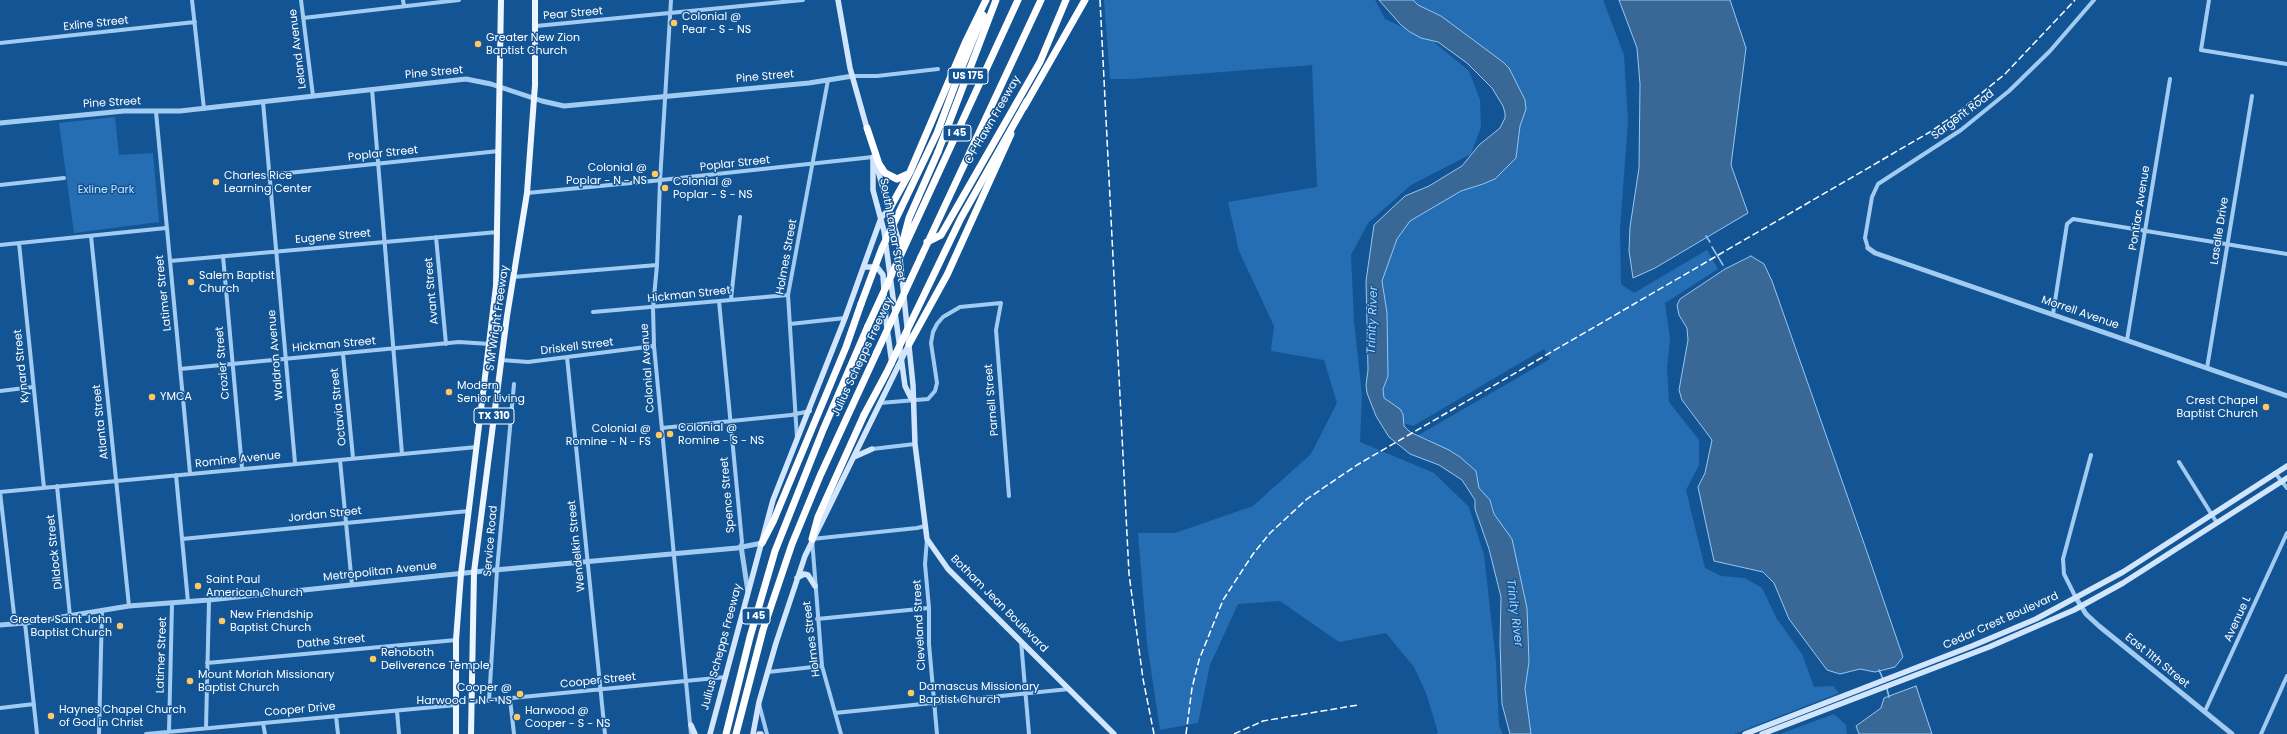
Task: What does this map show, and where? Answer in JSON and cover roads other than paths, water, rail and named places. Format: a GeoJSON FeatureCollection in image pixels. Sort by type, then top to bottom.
{"type":"FeatureCollection","features":[{"type":"Feature","properties":{"kind":"highway"},"geometry":{"type":"LineString","coordinates":[[890,208],[910,172],[951,75],[987,0]]}},
{"type":"Feature","properties":{"kind":"highway"},"geometry":{"type":"LineString","coordinates":[[762,544],[773,522],[846,347],[882,248],[936,133],[987,0]]}},
{"type":"Feature","properties":{"kind":"highway","name":"US 175"},"geometry":{"type":"LineString","coordinates":[[896,266],[909,218],[941,145],[996,0]]}},
{"type":"Feature","properties":{"kind":"highway","name":"Julius Schepps Freeway"},"geometry":{"type":"LineString","coordinates":[[726,734],[751,631],[775,551],[820,437],[868,326],[1018,0]]}},
{"type":"Feature","properties":{"kind":"highway","name":"Julius Schepps Freeway"},"geometry":{"type":"LineString","coordinates":[[736,734],[760,639],[792,544],[815,488],[927,242],[1041,0]]}},
{"type":"Feature","properties":{"kind":"highway","name":"C F Hawn Freeway"},"geometry":{"type":"LineString","coordinates":[[927,242],[941,234],[1040,62],[1066,0]]}},
{"type":"Feature","properties":{"kind":"highway"},"geometry":{"type":"LineString","coordinates":[[812,539],[818,517],[864,415],[887,372],[961,218],[1085,0]]}},
{"type":"Feature","properties":{"kind":"highway"},"geometry":{"type":"LineString","coordinates":[[910,344],[957,253],[1027,101]]}},
{"type":"Feature","properties":{"kind":"highway"},"geometry":{"type":"LineString","coordinates":[[868,128],[879,164],[885,173],[897,179],[910,172]]}},
{"type":"Feature","properties":{"kind":"main road","name":"S M Wright Freeway"},"geometry":{"type":"LineString","coordinates":[[456,734],[456,640],[461,574],[490,344],[498,232],[501,0]]}},
{"type":"Feature","properties":{"kind":"main road","name":"S M Wright Freeway"},"geometry":{"type":"LineString","coordinates":[[471,734],[474,572],[513,277],[527,193],[534,98],[536,26],[535,0]]}},
{"type":"Feature","properties":{"kind":"main road","name":"South Lamar Street"},"geometry":{"type":"LineString","coordinates":[[838,0],[852,76],[868,128],[873,157],[873,185],[884,231],[901,362],[906,386],[912,400]]}},
{"type":"Feature","properties":{"kind":"main road","name":"South Lamar Street"},"geometry":{"type":"LineString","coordinates":[[873,157],[881,175],[898,239],[910,344]]}},
{"type":"Feature","properties":{"kind":"main road","name":"Julius Schepps Freeway"},"geometry":{"type":"LineString","coordinates":[[710,734],[773,500],[797,438],[810,411],[846,318],[874,235],[881,218],[890,208]]}},
{"type":"Feature","properties":{"kind":"main road"},"geometry":{"type":"LineString","coordinates":[[874,235],[880,231],[884,231],[898,239]]}},
{"type":"Feature","properties":{"kind":"main road"},"geometry":{"type":"LineString","coordinates":[[864,267],[877,267],[883,275],[888,343],[895,374]]}},
{"type":"Feature","properties":{"kind":"main road"},"geometry":{"type":"LineString","coordinates":[[753,734],[759,702],[768,672],[797,578],[812,539],[910,344]]}},
{"type":"Feature","properties":{"kind":"main road","name":"Botham Jean Boulevard"},"geometry":{"type":"LineString","coordinates":[[910,344],[915,444],[924,526],[927,539],[948,569],[1114,734]]}},
{"type":"Feature","properties":{"kind":"main road"},"geometry":{"type":"LineString","coordinates":[[861,443],[872,449]]}},
{"type":"Feature","properties":{"kind":"main road"},"geometry":{"type":"LineString","coordinates":[[853,457],[872,449]]}},
{"type":"Feature","properties":{"kind":"main road","name":"Cedar Crest Boulevard"},"geometry":{"type":"LineString","coordinates":[[1762,734],[1973,649],[2036,619],[2123,572],[2287,466]]}},
{"type":"Feature","properties":{"kind":"main road","name":"Cedar Crest Boulevard"},"geometry":{"type":"LineString","coordinates":[[1745,734],[1973,649],[2040,626],[2123,583],[2287,478]]}},
{"type":"Feature","properties":{"kind":"main road"},"geometry":{"type":"LineString","coordinates":[[797,578],[804,574],[808,575],[815,586]]}},
{"type":"Feature","properties":{"kind":"main road"},"geometry":{"type":"LineString","coordinates":[[691,725],[695,734]]}},
{"type":"Feature","properties":{"kind":"street"},"geometry":{"type":"LineString","coordinates":[[192,0],[204,109]]}},
{"type":"Feature","properties":{"kind":"street","name":"Leland Avenue"},"geometry":{"type":"LineString","coordinates":[[301,0],[313,96]]}},
{"type":"Feature","properties":{"kind":"street"},"geometry":{"type":"LineString","coordinates":[[403,0],[404,6]]}},
{"type":"Feature","properties":{"kind":"street"},"geometry":{"type":"LineString","coordinates":[[303,18],[459,0]]}},
{"type":"Feature","properties":{"kind":"street","name":"Colonial Avenue"},"geometry":{"type":"LineString","coordinates":[[671,0],[664,96],[657,265],[653,308],[654,346],[675,553],[691,734]]}},
{"type":"Feature","properties":{"kind":"street","name":"Pear Street"},"geometry":{"type":"LineString","coordinates":[[536,26],[803,0]]}},
{"type":"Feature","properties":{"kind":"street","name":"Sargent Road"},"geometry":{"type":"LineString","coordinates":[[1868,248],[1865,238],[1872,197],[1878,184],[1961,130],[2009,91],[2050,52],[2094,0]]}},
{"type":"Feature","properties":{"kind":"street"},"geometry":{"type":"LineString","coordinates":[[2209,0],[2201,50],[2287,64]]}},
{"type":"Feature","properties":{"kind":"street","name":"Exline Street"},"geometry":{"type":"LineString","coordinates":[[0,43],[195,22]]}},
{"type":"Feature","properties":{"kind":"street","name":"Pine Street"},"geometry":{"type":"LineString","coordinates":[[0,123],[124,110],[156,112],[204,109],[466,79],[500,87],[554,104],[578,106],[828,80],[852,76],[877,76],[938,69]]}},
{"type":"Feature","properties":{"kind":"street","name":"Pontiac Avenue"},"geometry":{"type":"LineString","coordinates":[[2127,340],[2170,79]]}},
{"type":"Feature","properties":{"kind":"street","name":"Holmes Street"},"geometry":{"type":"LineString","coordinates":[[797,438],[788,295],[828,80]]}},
{"type":"Feature","properties":{"kind":"street"},"geometry":{"type":"LineString","coordinates":[[372,90],[402,454]]}},
{"type":"Feature","properties":{"kind":"street","name":"Lasalle Drive"},"geometry":{"type":"LineString","coordinates":[[2206,368],[2252,96]]}},
{"type":"Feature","properties":{"kind":"street","name":"Waldron Avenue"},"geometry":{"type":"LineString","coordinates":[[263,102],[295,463]]}},
{"type":"Feature","properties":{"kind":"street","name":"Latimer Street"},"geometry":{"type":"LineString","coordinates":[[156,112],[190,474]]}},
{"type":"Feature","properties":{"kind":"street","name":"Poplar Street"},"geometry":{"type":"LineString","coordinates":[[269,175],[499,151]]}},
{"type":"Feature","properties":{"kind":"street","name":"Poplar Street"},"geometry":{"type":"LineString","coordinates":[[527,193],[660,181],[873,157]]}},
{"type":"Feature","properties":{"kind":"street"},"geometry":{"type":"LineString","coordinates":[[0,185],[64,178]]}},
{"type":"Feature","properties":{"kind":"street"},"geometry":{"type":"LineString","coordinates":[[731,299],[740,217]]}},
{"type":"Feature","properties":{"kind":"street"},"geometry":{"type":"LineString","coordinates":[[2053,314],[2067,224],[2069,220],[2073,219],[2145,230],[2287,254]]}},
{"type":"Feature","properties":{"kind":"street"},"geometry":{"type":"LineString","coordinates":[[0,246],[166,228]]}},
{"type":"Feature","properties":{"kind":"street","name":"Eugene Street"},"geometry":{"type":"LineString","coordinates":[[170,261],[498,232]]}},
{"type":"Feature","properties":{"kind":"street","name":"Atlanta Street"},"geometry":{"type":"LineString","coordinates":[[91,236],[129,606]]}},
{"type":"Feature","properties":{"kind":"street","name":"Avant Street"},"geometry":{"type":"LineString","coordinates":[[436,237],[446,344]]}},
{"type":"Feature","properties":{"kind":"street","name":"Kynard Street"},"geometry":{"type":"LineString","coordinates":[[19,243],[44,488]]}},
{"type":"Feature","properties":{"kind":"street","name":"Morrell Avenue"},"geometry":{"type":"LineString","coordinates":[[1868,248],[1875,253],[2287,395]]}},
{"type":"Feature","properties":{"kind":"street","name":"Crozier Street"},"geometry":{"type":"LineString","coordinates":[[223,256],[242,468]]}},
{"type":"Feature","properties":{"kind":"street"},"geometry":{"type":"LineString","coordinates":[[513,277],[657,265]]}},
{"type":"Feature","properties":{"kind":"street","name":"Hickman Street"},"geometry":{"type":"LineString","coordinates":[[593,312],[653,308],[731,299],[788,295]]}},
{"type":"Feature","properties":{"kind":"street","name":"Spence Street"},"geometry":{"type":"LineString","coordinates":[[720,301],[742,542],[741,546],[748,592]]}},
{"type":"Feature","properties":{"kind":"street","name":"Parnell Street"},"geometry":{"type":"LineString","coordinates":[[912,400],[928,399],[935,391],[937,383],[931,343],[933,332],[943,317],[960,307],[1001,303],[996,330],[1009,496]]}},
{"type":"Feature","properties":{"kind":"street"},"geometry":{"type":"LineString","coordinates":[[790,324],[846,318]]}},
{"type":"Feature","properties":{"kind":"street","name":"Hickman Street"},"geometry":{"type":"LineString","coordinates":[[180,369],[446,344],[472,342],[490,344]]}},
{"type":"Feature","properties":{"kind":"street","name":"Driskell Street"},"geometry":{"type":"LineString","coordinates":[[502,360],[521,362],[654,346]]}},
{"type":"Feature","properties":{"kind":"street","name":"Octavia Street"},"geometry":{"type":"LineString","coordinates":[[343,354],[353,458]]}},
{"type":"Feature","properties":{"kind":"street","name":"Wendelkin Street"},"geometry":{"type":"LineString","coordinates":[[567,357],[605,734]]}},
{"type":"Feature","properties":{"kind":"street","name":"Service Road"},"geometry":{"type":"LineString","coordinates":[[489,701],[497,570],[514,384]]}},
{"type":"Feature","properties":{"kind":"street"},"geometry":{"type":"LineString","coordinates":[[0,391],[33,387]]}},
{"type":"Feature","properties":{"kind":"street"},"geometry":{"type":"LineString","coordinates":[[880,403],[912,400]]}},
{"type":"Feature","properties":{"kind":"street"},"geometry":{"type":"LineString","coordinates":[[662,428],[730,422],[810,411]]}},
{"type":"Feature","properties":{"kind":"street"},"geometry":{"type":"LineString","coordinates":[[494,421],[511,422]]}},
{"type":"Feature","properties":{"kind":"street"},"geometry":{"type":"LineString","coordinates":[[872,449],[915,444]]}},
{"type":"Feature","properties":{"kind":"street","name":"Romine Avenue"},"geometry":{"type":"LineString","coordinates":[[0,492],[477,447]]}},
{"type":"Feature","properties":{"kind":"street"},"geometry":{"type":"LineString","coordinates":[[2076,598],[2064,574],[2063,559],[2091,455]]}},
{"type":"Feature","properties":{"kind":"street","name":"Octavia Street"},"geometry":{"type":"LineString","coordinates":[[340,460],[352,585]]}},
{"type":"Feature","properties":{"kind":"street"},"geometry":{"type":"LineString","coordinates":[[2179,462],[2217,523]]}},
{"type":"Feature","properties":{"kind":"street"},"geometry":{"type":"LineString","coordinates":[[2275,473],[2287,488]]}},
{"type":"Feature","properties":{"kind":"street"},"geometry":{"type":"LineString","coordinates":[[176,475],[188,602]]}},
{"type":"Feature","properties":{"kind":"street","name":"Dildock Street"},"geometry":{"type":"LineString","coordinates":[[57,486],[70,616]]}},
{"type":"Feature","properties":{"kind":"street"},"geometry":{"type":"LineString","coordinates":[[0,492],[14,623]]}},
{"type":"Feature","properties":{"kind":"street","name":"Jordan Street"},"geometry":{"type":"LineString","coordinates":[[182,539],[469,511]]}},
{"type":"Feature","properties":{"kind":"street"},"geometry":{"type":"LineString","coordinates":[[812,539],[918,528],[924,526]]}},
{"type":"Feature","properties":{"kind":"street","name":"Avenue L"},"geometry":{"type":"LineString","coordinates":[[2205,711],[2287,533]]}},
{"type":"Feature","properties":{"kind":"street","name":"Holmes Street"},"geometry":{"type":"LineString","coordinates":[[812,539],[817,618],[822,666],[841,734]]}},
{"type":"Feature","properties":{"kind":"street","name":"Cleveland Street"},"geometry":{"type":"LineString","coordinates":[[927,539],[925,564],[930,608],[929,644],[938,734]]}},
{"type":"Feature","properties":{"kind":"street","name":"Metropolitan Avenue"},"geometry":{"type":"LineString","coordinates":[[0,624],[25,623],[129,606],[172,604],[474,572],[762,544]]}},
{"type":"Feature","properties":{"kind":"street","name":"East 11th Street"},"geometry":{"type":"LineString","coordinates":[[2076,598],[2086,614],[2099,626],[2232,734]]}},
{"type":"Feature","properties":{"kind":"street"},"geometry":{"type":"LineString","coordinates":[[206,728],[209,600]]}},
{"type":"Feature","properties":{"kind":"street","name":"Latimer Street"},"geometry":{"type":"LineString","coordinates":[[169,731],[172,604]]}},
{"type":"Feature","properties":{"kind":"street"},"geometry":{"type":"LineString","coordinates":[[817,618],[930,608]]}},
{"type":"Feature","properties":{"kind":"street"},"geometry":{"type":"LineString","coordinates":[[99,734],[102,610]]}},
{"type":"Feature","properties":{"kind":"street"},"geometry":{"type":"LineString","coordinates":[[25,623],[37,734]]}},
{"type":"Feature","properties":{"kind":"street","name":"Dathe Street"},"geometry":{"type":"LineString","coordinates":[[207,663],[456,640]]}},
{"type":"Feature","properties":{"kind":"street"},"geometry":{"type":"LineString","coordinates":[[1021,641],[1028,734]]}},
{"type":"Feature","properties":{"kind":"street"},"geometry":{"type":"LineString","coordinates":[[768,672],[822,666]]}},
{"type":"Feature","properties":{"kind":"street"},"geometry":{"type":"LineString","coordinates":[[2261,734],[2287,676]]}},
{"type":"Feature","properties":{"kind":"street","name":"Cooper Street"},"geometry":{"type":"LineString","coordinates":[[471,702],[726,677]]}},
{"type":"Feature","properties":{"kind":"street"},"geometry":{"type":"LineString","coordinates":[[835,713],[1070,689]]}},
{"type":"Feature","properties":{"kind":"street"},"geometry":{"type":"LineString","coordinates":[[510,699],[514,734]]}},
{"type":"Feature","properties":{"kind":"street"},"geometry":{"type":"LineString","coordinates":[[759,702],[767,734]]}},
{"type":"Feature","properties":{"kind":"street"},"geometry":{"type":"LineString","coordinates":[[0,708],[34,704]]}},
{"type":"Feature","properties":{"kind":"street","name":"Cooper Drive"},"geometry":{"type":"LineString","coordinates":[[146,734],[169,731],[191,732],[206,728],[456,705]]}},
{"type":"Feature","properties":{"kind":"street"},"geometry":{"type":"LineString","coordinates":[[397,711],[399,734]]}},
{"type":"Feature","properties":{"kind":"street"},"geometry":{"type":"LineString","coordinates":[[336,716],[338,734]]}},
{"type":"Feature","properties":{"kind":"street"},"geometry":{"type":"LineString","coordinates":[[263,723],[264,734]]}},
{"type":"Feature","properties":{"kind":"water","name":"Trinity River"},"geometry":{"type":"Polygon","coordinates":[[[1379,0],[1413,0],[1418,5],[1441,16],[1509,68],[1525,100],[1526,109],[1520,126],[1516,158],[1495,179],[1461,191],[1410,221],[1397,239],[1382,281],[1387,313],[1388,376],[1383,389],[1384,398],[1400,409],[1403,414],[1404,426],[1410,432],[1449,450],[1460,457],[1476,471],[1479,488],[1490,500],[1494,514],[1512,539],[1527,608],[1529,662],[1525,689],[1531,734],[1510,734],[1502,704],[1500,643],[1501,597],[1489,549],[1475,509],[1475,500],[1462,480],[1439,465],[1410,454],[1389,437],[1376,416],[1367,393],[1366,385],[1368,370],[1366,281],[1374,225],[1405,196],[1429,186],[1462,166],[1479,145],[1500,128],[1505,118],[1505,113],[1503,106],[1492,88],[1467,63],[1438,42],[1421,38],[1410,32],[1401,25],[1379,0]]]}},
{"type":"Feature","properties":{"kind":"water"},"geometry":{"type":"Polygon","coordinates":[[[1619,0],[1730,0],[1746,48],[1731,165],[1748,213],[1655,268],[1633,278],[1629,251],[1630,227],[1639,168],[1640,84],[1637,48],[1619,0]]]}},
{"type":"Feature","properties":{"kind":"water"},"geometry":{"type":"Polygon","coordinates":[[[1751,256],[1764,264],[1772,281],[1867,552],[1903,657],[1895,667],[1875,672],[1860,669],[1840,674],[1827,670],[1789,619],[1774,583],[1763,572],[1714,561],[1698,487],[1705,473],[1712,440],[1682,400],[1679,390],[1688,340],[1687,328],[1679,315],[1677,305],[1680,299],[1725,269],[1751,256]]]}},
{"type":"Feature","properties":{"kind":"water"},"geometry":{"type":"Polygon","coordinates":[[[1916,686],[1932,734],[1859,734],[1856,726],[1881,708],[1884,698],[1916,686]]]}},
{"type":"Feature","properties":{"kind":"waterway"},"geometry":{"type":"LineString","coordinates":[[1706,236],[1710,242]]}},
{"type":"Feature","properties":{"kind":"waterway"},"geometry":{"type":"LineString","coordinates":[[1712,247],[1723,265]]}},
{"type":"Feature","properties":{"kind":"waterway"},"geometry":{"type":"LineString","coordinates":[[1879,670],[1883,679]]}},
{"type":"Feature","properties":{"kind":"waterway"},"geometry":{"type":"LineString","coordinates":[[1887,689],[1889,697]]}},
{"type":"Feature","properties":{"kind":"railway"},"geometry":{"type":"LineString","coordinates":[[1100,0],[1129,574],[1143,679],[1154,734]]}},
{"type":"Feature","properties":{"kind":"railway"},"geometry":{"type":"LineString","coordinates":[[1186,734],[1192,688],[1199,660],[1223,600],[1253,554],[1270,533],[1307,499],[1357,465],[1930,132],[1956,114],[2005,74],[2075,0]]}},
{"type":"Feature","properties":{"kind":"railway"},"geometry":{"type":"LineString","coordinates":[[1234,734],[1263,721],[1358,705]]}},
{"type":"Feature","properties":{"kind":"place","name":"Colonial @ Pear - S - NS"},"geometry":{"type":"Point","coordinates":[674,23]}},
{"type":"Feature","properties":{"kind":"place","name":"Greater New Zion Baptist Church"},"geometry":{"type":"Point","coordinates":[478,44]}},
{"type":"Feature","properties":{"kind":"place","name":"Colonial @ Poplar - N - NS"},"geometry":{"type":"Point","coordinates":[655,174]}},
{"type":"Feature","properties":{"kind":"place","name":"Charles Rice Learning Center"},"geometry":{"type":"Point","coordinates":[216,182]}},
{"type":"Feature","properties":{"kind":"place","name":"Colonial @ Poplar - S - NS"},"geometry":{"type":"Point","coordinates":[665,188]}},
{"type":"Feature","properties":{"kind":"place","name":"Salem Baptist Church"},"geometry":{"type":"Point","coordinates":[191,282]}},
{"type":"Feature","properties":{"kind":"place","name":"Modern Senior Living"},"geometry":{"type":"Point","coordinates":[449,392]}},
{"type":"Feature","properties":{"kind":"place","name":"YMCA"},"geometry":{"type":"Point","coordinates":[152,397]}},
{"type":"Feature","properties":{"kind":"place","name":"Crest Chapel Baptist Church"},"geometry":{"type":"Point","coordinates":[2266,407]}},
{"type":"Feature","properties":{"kind":"place","name":"Colonial @ Romine - S - NS"},"geometry":{"type":"Point","coordinates":[670,434]}},
{"type":"Feature","properties":{"kind":"place","name":"Colonial @ Romine - N - FS"},"geometry":{"type":"Point","coordinates":[659,435]}},
{"type":"Feature","properties":{"kind":"place","name":"Saint Paul American Church"},"geometry":{"type":"Point","coordinates":[198,586]}},
{"type":"Feature","properties":{"kind":"place","name":"New Friendship Baptist Church"},"geometry":{"type":"Point","coordinates":[222,621]}},
{"type":"Feature","properties":{"kind":"place","name":"Greater Saint John Baptist Church"},"geometry":{"type":"Point","coordinates":[120,626]}},
{"type":"Feature","properties":{"kind":"place","name":"Rehoboth Deliverence Temple"},"geometry":{"type":"Point","coordinates":[373,659]}},
{"type":"Feature","properties":{"kind":"place","name":"Mount Moriah Missionary Baptist Church"},"geometry":{"type":"Point","coordinates":[190,681]}},
{"type":"Feature","properties":{"kind":"place","name":"Damascus Missionary Baptist Church"},"geometry":{"type":"Point","coordinates":[911,693]}},
{"type":"Feature","properties":{"kind":"place","name":"Cooper @ Harwood - N - NS"},"geometry":{"type":"Point","coordinates":[520,694]}},
{"type":"Feature","properties":{"kind":"place","name":"Haynes Chapel Church of God in Christ"},"geometry":{"type":"Point","coordinates":[51,716]}},
{"type":"Feature","properties":{"kind":"place","name":"Harwood @ Cooper - S - NS"},"geometry":{"type":"Point","coordinates":[517,717]}},
{"type":"Feature","properties":{"kind":"park label","name":"Exline Park"},"geometry":{"type":"Point","coordinates":[106,190]}}]}
